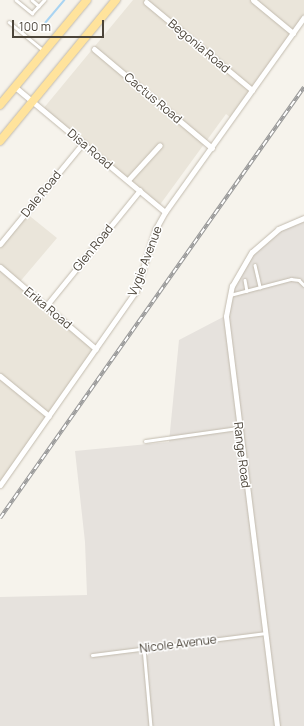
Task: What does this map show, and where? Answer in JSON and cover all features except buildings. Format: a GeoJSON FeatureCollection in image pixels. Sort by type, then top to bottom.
{"type":"FeatureCollection","features":[{"type":"Feature","properties":{"kind":"main road"},"geometry":{"type":"LineString","coordinates":[[0,105],[87,0]]}},
{"type":"Feature","properties":{"kind":"main road"},"geometry":{"type":"LineString","coordinates":[[0,141],[116,0]]}},
{"type":"Feature","properties":{"kind":"street"},"geometry":{"type":"LineString","coordinates":[[253,0],[293,33]]}},
{"type":"Feature","properties":{"kind":"street","name":"Begonia Road"},"geometry":{"type":"LineString","coordinates":[[146,2],[252,90]]}},
{"type":"Feature","properties":{"kind":"street","name":"Vygie Avenue"},"geometry":{"type":"LineString","coordinates":[[1,483],[136,291],[155,230],[165,212],[304,17]]}},
{"type":"Feature","properties":{"kind":"street","name":"Cactus Road"},"geometry":{"type":"LineString","coordinates":[[94,49],[212,148]]}},
{"type":"Feature","properties":{"kind":"street","name":"Disa Road"},"geometry":{"type":"LineString","coordinates":[[15,87],[165,212]]}},
{"type":"Feature","properties":{"kind":"street","name":"Dale Road"},"geometry":{"type":"LineString","coordinates":[[0,244],[83,143]]}},
{"type":"Feature","properties":{"kind":"street"},"geometry":{"type":"LineString","coordinates":[[128,180],[160,145]]}},
{"type":"Feature","properties":{"kind":"street","name":"Glen Road"},"geometry":{"type":"LineString","coordinates":[[46,306],[140,190]]}},
{"type":"Feature","properties":{"kind":"street","name":"Range Road"},"geometry":{"type":"LineString","coordinates":[[277,726],[226,335],[229,295],[240,268],[258,246],[278,229],[304,218]]}},
{"type":"Feature","properties":{"kind":"street","name":"Erika Road"},"geometry":{"type":"LineString","coordinates":[[0,267],[96,349]]}},
{"type":"Feature","properties":{"kind":"street"},"geometry":{"type":"LineString","coordinates":[[0,376],[48,416]]}},
{"type":"Feature","properties":{"kind":"lane"},"geometry":{"type":"LineString","coordinates":[[16,0],[32,13],[44,0]]}},
{"type":"Feature","properties":{"kind":"lane"},"geometry":{"type":"LineString","coordinates":[[32,0],[39,6]]}},
{"type":"Feature","properties":{"kind":"lane"},"geometry":{"type":"LineString","coordinates":[[9,22],[45,51]]}},
{"type":"Feature","properties":{"kind":"lane"},"geometry":{"type":"LineString","coordinates":[[255,266],[260,287]]}},
{"type":"Feature","properties":{"kind":"lane"},"geometry":{"type":"LineString","coordinates":[[229,295],[291,279],[299,280],[304,285]]}},
{"type":"Feature","properties":{"kind":"lane"},"geometry":{"type":"LineString","coordinates":[[245,280],[247,291]]}},
{"type":"Feature","properties":{"kind":"lane"},"geometry":{"type":"LineString","coordinates":[[145,441],[238,428]]}},
{"type":"Feature","properties":{"kind":"lane","name":"Nicole Avenue"},"geometry":{"type":"LineString","coordinates":[[92,655],[265,632]]}},
{"type":"Feature","properties":{"kind":"lane"},"geometry":{"type":"LineString","coordinates":[[144,648],[151,726]]}},
{"type":"Feature","properties":{"kind":"shaded area"},"geometry":{"type":"Polygon","coordinates":[[[133,0],[304,0],[304,17],[231,118],[226,114],[159,206],[43,109],[133,0]]]}},
{"type":"Feature","properties":{"kind":"shaded area"},"geometry":{"type":"Polygon","coordinates":[[[26,213],[57,238],[18,284],[95,349],[0,485],[0,245],[26,213]]]}},
{"type":"Feature","properties":{"kind":"shaded area"},"geometry":{"type":"Polygon","coordinates":[[[304,216],[304,726],[0,726],[0,597],[87,595],[85,542],[75,451],[169,442],[179,340],[225,316],[231,289],[262,241],[304,216]]]}},
{"type":"Feature","properties":{"kind":"waterway"},"geometry":{"type":"LineString","coordinates":[[45,23],[64,0]]}},
{"type":"Feature","properties":{"kind":"railway"},"geometry":{"type":"LineString","coordinates":[[0,518],[304,87]]}}]}
